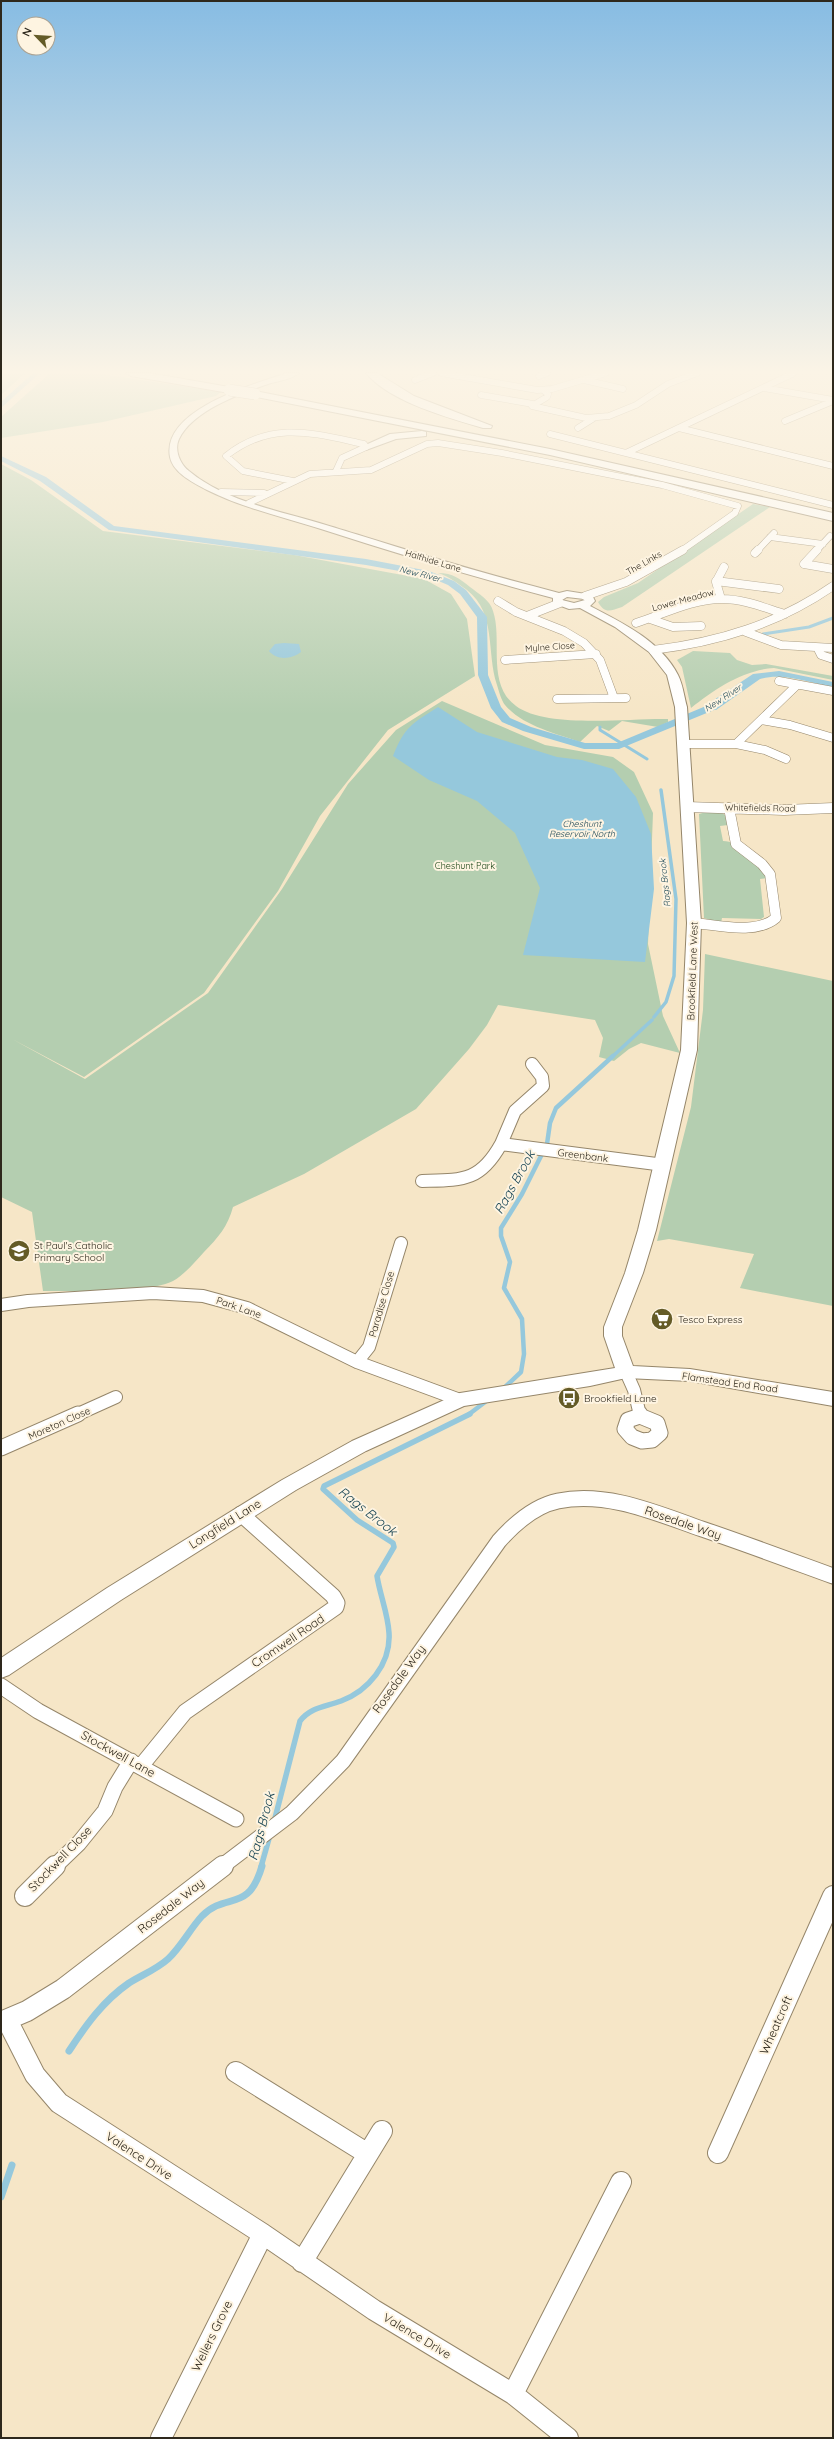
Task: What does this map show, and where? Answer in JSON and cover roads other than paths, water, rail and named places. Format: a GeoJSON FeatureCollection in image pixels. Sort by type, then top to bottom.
{"type":"FeatureCollection","features":[{"type":"Feature","properties":{"kind":"highway"},"geometry":{"type":"LineString","coordinates":[[701,487],[833,517]]}},
{"type":"Feature","properties":{"kind":"highway"},"geometry":{"type":"LineString","coordinates":[[734,487],[833,510]]}},
{"type":"Feature","properties":{"kind":"main road","name":"Halfhide Lane"},"geometry":{"type":"LineString","coordinates":[[210,487],[249,503],[559,600],[583,600]]}},
{"type":"Feature","properties":{"kind":"main road","name":"Brookfield Lane West"},"geometry":{"type":"LineString","coordinates":[[583,600],[654,650],[672,674],[677,688],[681,712],[688,807],[694,923],[689,1050],[664,1165],[634,1272],[613,1327],[617,1351],[626,1372]]}},
{"type":"Feature","properties":{"kind":"main road","name":"Flamstead End Road"},"geometry":{"type":"LineString","coordinates":[[518,1391],[590,1380],[626,1372],[690,1375],[833,1399]]}},
{"type":"Feature","properties":{"kind":"main road","name":"Longfield Lane"},"geometry":{"type":"LineString","coordinates":[[1,1669],[241,1514],[338,1456],[469,1398],[518,1391]]}},
{"type":"Feature","properties":{"kind":"street","name":"The Links"},"geometry":{"type":"LineString","coordinates":[[249,503],[283,487]]}},
{"type":"Feature","properties":{"kind":"street","name":"The Links"},"geometry":{"type":"LineString","coordinates":[[583,600],[637,579],[678,553],[735,513],[738,506],[669,487]]}},
{"type":"Feature","properties":{"kind":"street"},"geometry":{"type":"LineString","coordinates":[[761,487],[833,505]]}},
{"type":"Feature","properties":{"kind":"street","name":"The Links"},"geometry":{"type":"LineString","coordinates":[[222,492],[271,493]]}},
{"type":"Feature","properties":{"kind":"street"},"geometry":{"type":"LineString","coordinates":[[755,553],[772,535],[823,544]]}},
{"type":"Feature","properties":{"kind":"street"},"geometry":{"type":"LineString","coordinates":[[830,536],[804,564],[833,569]]}},
{"type":"Feature","properties":{"kind":"street","name":"Lower Meadow"},"geometry":{"type":"LineString","coordinates":[[721,599],[716,581],[717,576],[724,567]]}},
{"type":"Feature","properties":{"kind":"street","name":"Lower Meadow"},"geometry":{"type":"LineString","coordinates":[[716,581],[779,589]]}},
{"type":"Feature","properties":{"kind":"street"},"geometry":{"type":"LineString","coordinates":[[654,650],[712,643],[746,632],[785,614],[833,586]]}},
{"type":"Feature","properties":{"kind":"street","name":"Lower Meadow"},"geometry":{"type":"LineString","coordinates":[[636,623],[708,600],[721,599],[743,602],[785,614]]}},
{"type":"Feature","properties":{"kind":"street"},"geometry":{"type":"LineString","coordinates":[[527,616],[559,600]]}},
{"type":"Feature","properties":{"kind":"street","name":"Mylne Close"},"geometry":{"type":"LineString","coordinates":[[498,601],[527,616],[562,631],[591,649],[596,654],[608,679],[614,698]]}},
{"type":"Feature","properties":{"kind":"street","name":"Lower Meadow"},"geometry":{"type":"LineString","coordinates":[[650,619],[673,627],[701,626]]}},
{"type":"Feature","properties":{"kind":"street"},"geometry":{"type":"LineString","coordinates":[[746,632],[774,644],[818,649],[833,648]]}},
{"type":"Feature","properties":{"kind":"street"},"geometry":{"type":"LineString","coordinates":[[818,649],[821,655],[833,659]]}},
{"type":"Feature","properties":{"kind":"street","name":"Mylne Close"},"geometry":{"type":"LineString","coordinates":[[505,660],[596,654]]}},
{"type":"Feature","properties":{"kind":"street"},"geometry":{"type":"LineString","coordinates":[[779,681],[833,691]]}},
{"type":"Feature","properties":{"kind":"street"},"geometry":{"type":"LineString","coordinates":[[736,744],[797,684]]}},
{"type":"Feature","properties":{"kind":"street"},"geometry":{"type":"LineString","coordinates":[[557,699],[626,698]]}},
{"type":"Feature","properties":{"kind":"street"},"geometry":{"type":"LineString","coordinates":[[760,720],[790,725],[833,738]]}},
{"type":"Feature","properties":{"kind":"street"},"geometry":{"type":"LineString","coordinates":[[682,737],[736,744],[764,750],[786,759]]}},
{"type":"Feature","properties":{"kind":"street","name":"Whitefields Road"},"geometry":{"type":"LineString","coordinates":[[688,807],[833,808]]}},
{"type":"Feature","properties":{"kind":"street"},"geometry":{"type":"LineString","coordinates":[[694,923],[756,927],[768,925],[776,918],[770,874],[762,864],[736,844],[729,808]]}},
{"type":"Feature","properties":{"kind":"street"},"geometry":{"type":"LineString","coordinates":[[422,1181],[457,1180],[474,1176],[488,1167],[501,1144],[512,1115],[517,1107],[543,1086],[542,1077],[532,1064]]}},
{"type":"Feature","properties":{"kind":"street","name":"Greenbank"},"geometry":{"type":"LineString","coordinates":[[501,1144],[664,1165]]}},
{"type":"Feature","properties":{"kind":"street","name":"Paradise Close"},"geometry":{"type":"LineString","coordinates":[[357,1362],[369,1347],[401,1243]]}},
{"type":"Feature","properties":{"kind":"street","name":"Park Lane"},"geometry":{"type":"LineString","coordinates":[[1,1305],[28,1301],[146,1293],[181,1293],[203,1296],[247,1308],[357,1362],[469,1398]]}},
{"type":"Feature","properties":{"kind":"street"},"geometry":{"type":"LineString","coordinates":[[626,1372],[634,1390],[640,1416]]}},
{"type":"Feature","properties":{"kind":"street","name":"Moreton Close"},"geometry":{"type":"LineString","coordinates":[[1,1448],[116,1397]]}},
{"type":"Feature","properties":{"kind":"street","name":"Rosedale Way"},"geometry":{"type":"LineString","coordinates":[[4,2021],[63,1989],[292,1813],[343,1760],[371,1718],[499,1541],[527,1514],[559,1501],[598,1499],[632,1506],[833,1576]]}},
{"type":"Feature","properties":{"kind":"street","name":"Cromwell Road"},"geometry":{"type":"LineString","coordinates":[[136,1763],[185,1712],[195,1704],[336,1607],[337,1603],[333,1596],[241,1514]]}},
{"type":"Feature","properties":{"kind":"street","name":"Stockwell Lane"},"geometry":{"type":"LineString","coordinates":[[1,1686],[38,1711],[136,1763],[236,1819]]}},
{"type":"Feature","properties":{"kind":"street","name":"Stockwell Close"},"geometry":{"type":"LineString","coordinates":[[25,1896],[79,1843],[105,1811],[115,1787],[136,1763]]}},
{"type":"Feature","properties":{"kind":"street","name":"Wheatcroft"},"geometry":{"type":"LineString","coordinates":[[718,2153],[833,1896]]}},
{"type":"Feature","properties":{"kind":"street","name":"Valence Drive"},"geometry":{"type":"LineString","coordinates":[[4,2021],[28,2066],[47,2092],[59,2103],[263,2234],[374,2310],[513,2394],[568,2438]]}},
{"type":"Feature","properties":{"kind":"street"},"geometry":{"type":"LineString","coordinates":[[236,2072],[368,2154]]}},
{"type":"Feature","properties":{"kind":"street"},"geometry":{"type":"LineString","coordinates":[[302,2262],[382,2131]]}},
{"type":"Feature","properties":{"kind":"street"},"geometry":{"type":"LineString","coordinates":[[513,2394],[620,2182]]}},
{"type":"Feature","properties":{"kind":"street","name":"Wellers Grove"},"geometry":{"type":"LineString","coordinates":[[161,2438],[263,2234]]}},
{"type":"Feature","properties":{"kind":"water"},"geometry":{"type":"Polygon","coordinates":[[[275,644],[299,644],[301,652],[293,656],[280,658],[269,651],[275,644]]]}},
{"type":"Feature","properties":{"kind":"water"},"geometry":{"type":"Polygon","coordinates":[[[779,671],[833,682],[833,687],[787,677],[769,677],[760,679],[716,710],[705,706],[753,674],[779,671]]]}},
{"type":"Feature","properties":{"kind":"water","name":"Cheshunt Reservoir North"},"geometry":{"type":"Polygon","coordinates":[[[438,707],[477,732],[557,757],[582,760],[613,769],[636,797],[651,834],[654,889],[645,962],[523,955],[540,888],[515,833],[477,801],[429,780],[393,756],[401,738],[410,727],[438,707]]]}},
{"type":"Feature","properties":{"kind":"waterway","name":"New River"},"geometry":{"type":"LineString","coordinates":[[54,487],[112,528],[366,562],[429,574],[451,583],[463,592],[482,617],[483,675],[496,708],[506,720],[527,729],[584,746],[619,746],[710,708],[727,696]]}},
{"type":"Feature","properties":{"kind":"waterway","name":"Rags Brook"},"geometry":{"type":"LineString","coordinates":[[763,634],[809,627],[833,618]]}},
{"type":"Feature","properties":{"kind":"waterway","name":"Rags Brook"},"geometry":{"type":"LineString","coordinates":[[600,727],[600,730],[647,759]]}},
{"type":"Feature","properties":{"kind":"waterway","name":"Rags Brook"},"geometry":{"type":"LineString","coordinates":[[654,1017],[666,1002],[674,976],[676,899],[661,790]]}},
{"type":"Feature","properties":{"kind":"waterway","name":"Rags Brook"},"geometry":{"type":"LineString","coordinates":[[612,1057],[652,1020]]}},
{"type":"Feature","properties":{"kind":"waterway","name":"Rags Brook"},"geometry":{"type":"LineString","coordinates":[[503,1389],[521,1372],[524,1354],[522,1319],[504,1288],[510,1262],[501,1236],[501,1228],[522,1194],[547,1144],[550,1123],[556,1108],[613,1056]]}},
{"type":"Feature","properties":{"kind":"waterway","name":"Rags Brook"},"geometry":{"type":"LineString","coordinates":[[468,1415],[489,1399]]}},
{"type":"Feature","properties":{"kind":"waterway","name":"Rags Brook"},"geometry":{"type":"LineString","coordinates":[[274,1822],[300,1721],[304,1716],[314,1710],[341,1701],[360,1691],[369,1683],[382,1666],[389,1644],[387,1619],[377,1576],[394,1547],[393,1543],[357,1520],[323,1489],[324,1486],[468,1415]]}},
{"type":"Feature","properties":{"kind":"waterway","name":"Rags Brook"},"geometry":{"type":"LineString","coordinates":[[261,1867],[270,1835]]}},
{"type":"Feature","properties":{"kind":"waterway","name":"Rags Brook"},"geometry":{"type":"LineString","coordinates":[[69,2051],[103,2006],[129,1983],[164,1963],[177,1949],[202,1916],[220,1904],[236,1900],[250,1891],[262,1866]]}},
{"type":"Feature","properties":{"kind":"waterway","name":"Rags Brook"},"geometry":{"type":"LineString","coordinates":[[1,2197],[12,2165]]}},
{"type":"Feature","properties":{"kind":"place","name":"St Paul's Catholic Primary School"},"geometry":{"type":"Point","coordinates":[19,1251]}},
{"type":"Feature","properties":{"kind":"place","name":"Tesco Express"},"geometry":{"type":"Point","coordinates":[662,1319]}},
{"type":"Feature","properties":{"kind":"place","name":"Brookfield Lane"},"geometry":{"type":"Point","coordinates":[569,1398]}},
{"type":"Feature","properties":{"kind":"park label","name":"Cheshunt Park"},"geometry":{"type":"Point","coordinates":[465,866]}}]}
